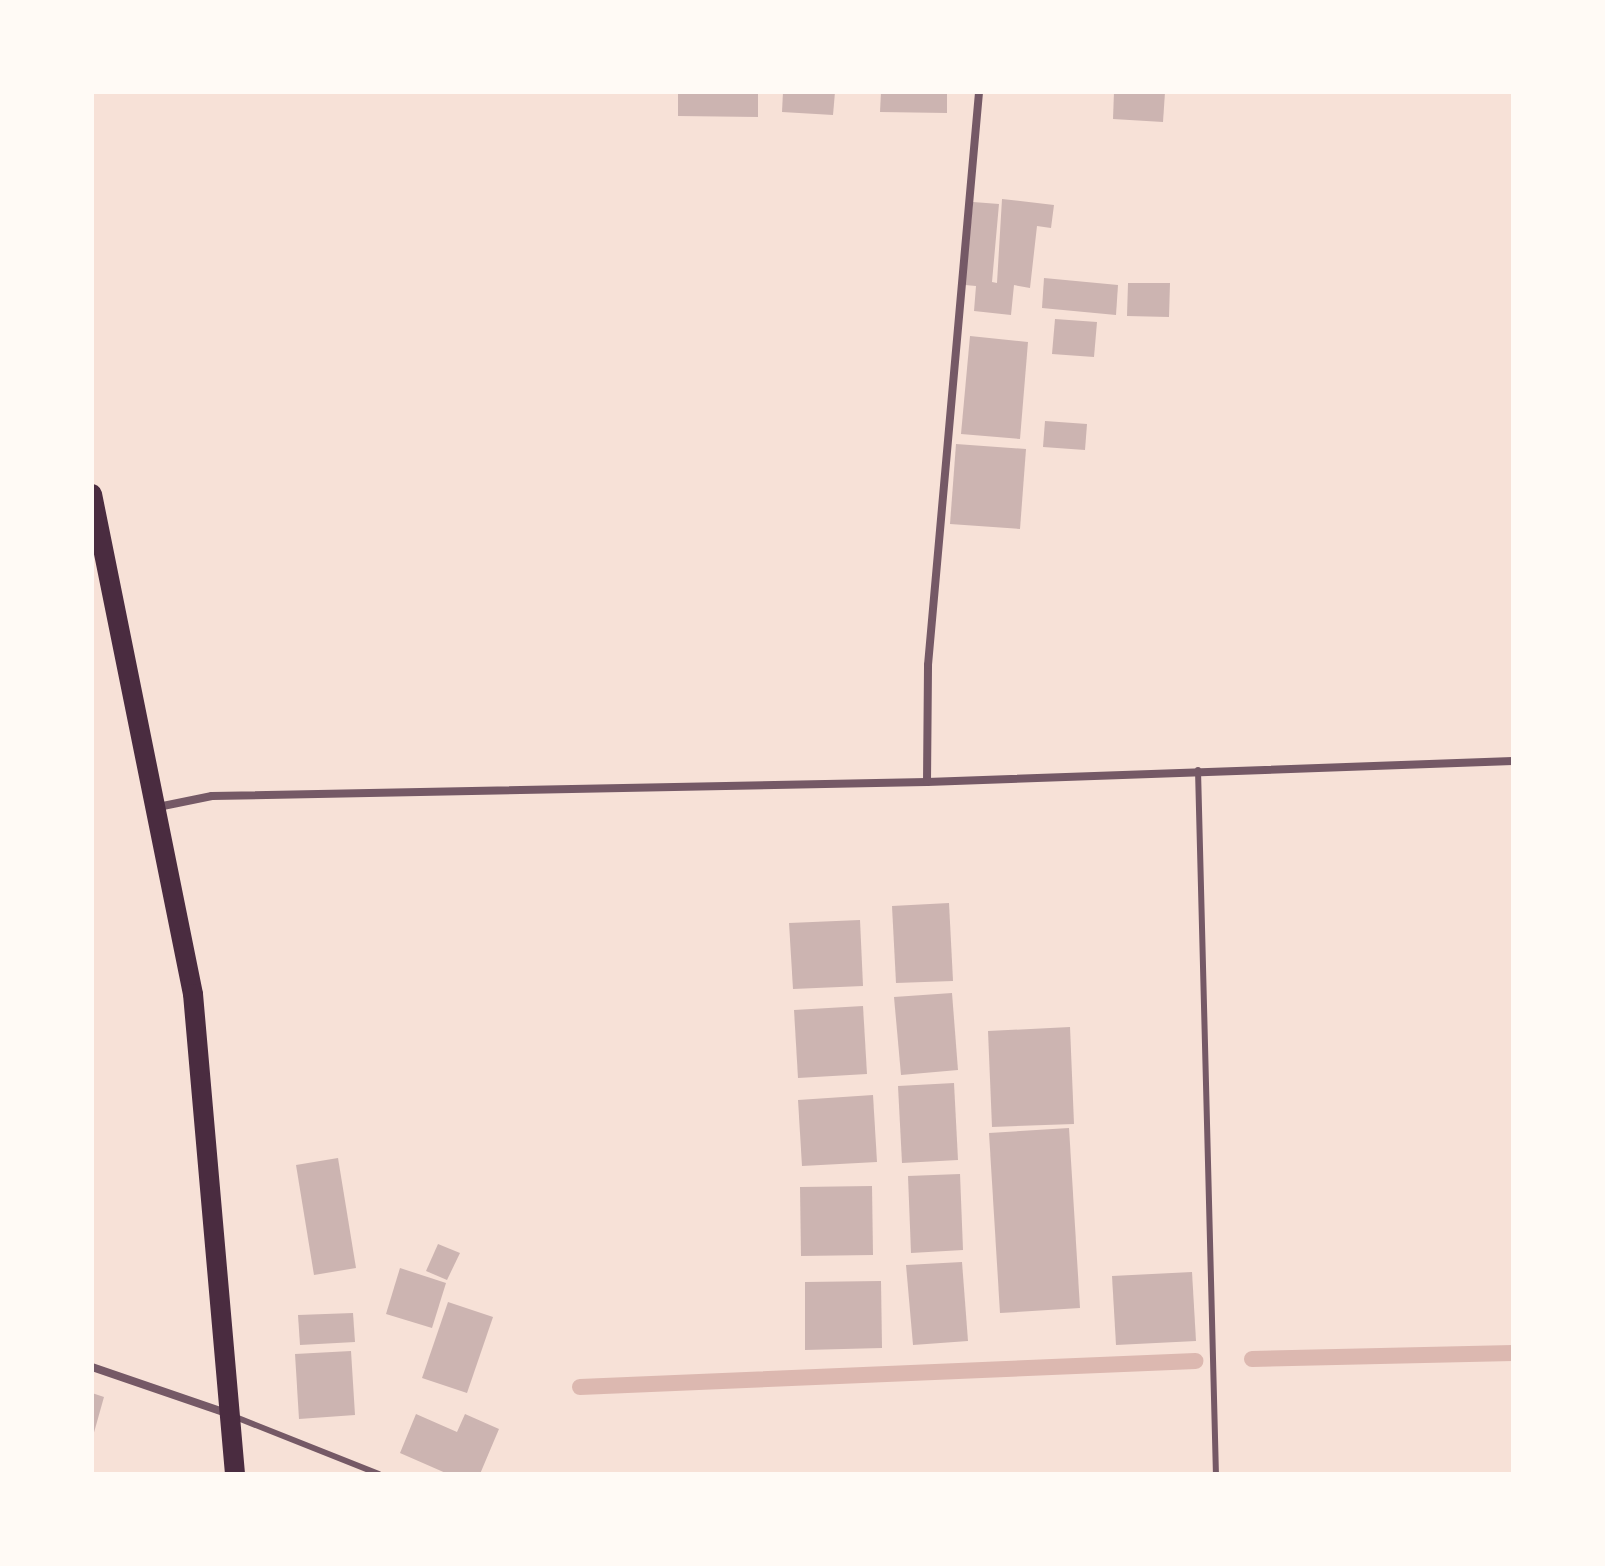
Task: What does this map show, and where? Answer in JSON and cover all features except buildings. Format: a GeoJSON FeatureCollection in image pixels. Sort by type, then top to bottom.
{"type":"FeatureCollection","features":[{"type":"Feature","properties":{"kind":"main road"},"geometry":{"type":"LineString","coordinates":[[92,494],[158,807],[205,1093],[233,1416],[235,1474]]}},
{"type":"Feature","properties":{"kind":"street"},"geometry":{"type":"LineString","coordinates":[[927,782],[928,665],[979,92]]}},
{"type":"Feature","properties":{"kind":"street"},"geometry":{"type":"LineString","coordinates":[[158,807],[212,796],[927,782],[1513,761]]}},
{"type":"Feature","properties":{"kind":"street"},"geometry":{"type":"LineString","coordinates":[[92,1367],[233,1416]]}},
{"type":"Feature","properties":{"kind":"lane"},"geometry":{"type":"LineString","coordinates":[[1198,770],[1216,1474]]}},
{"type":"Feature","properties":{"kind":"lane"},"geometry":{"type":"LineString","coordinates":[[233,1416],[379,1474]]}},
{"type":"Feature","properties":{"kind":"waterway"},"geometry":{"type":"LineString","coordinates":[[1252,1359],[1513,1353]]}},
{"type":"Feature","properties":{"kind":"waterway"},"geometry":{"type":"LineString","coordinates":[[580,1387],[1195,1361]]}}]}
